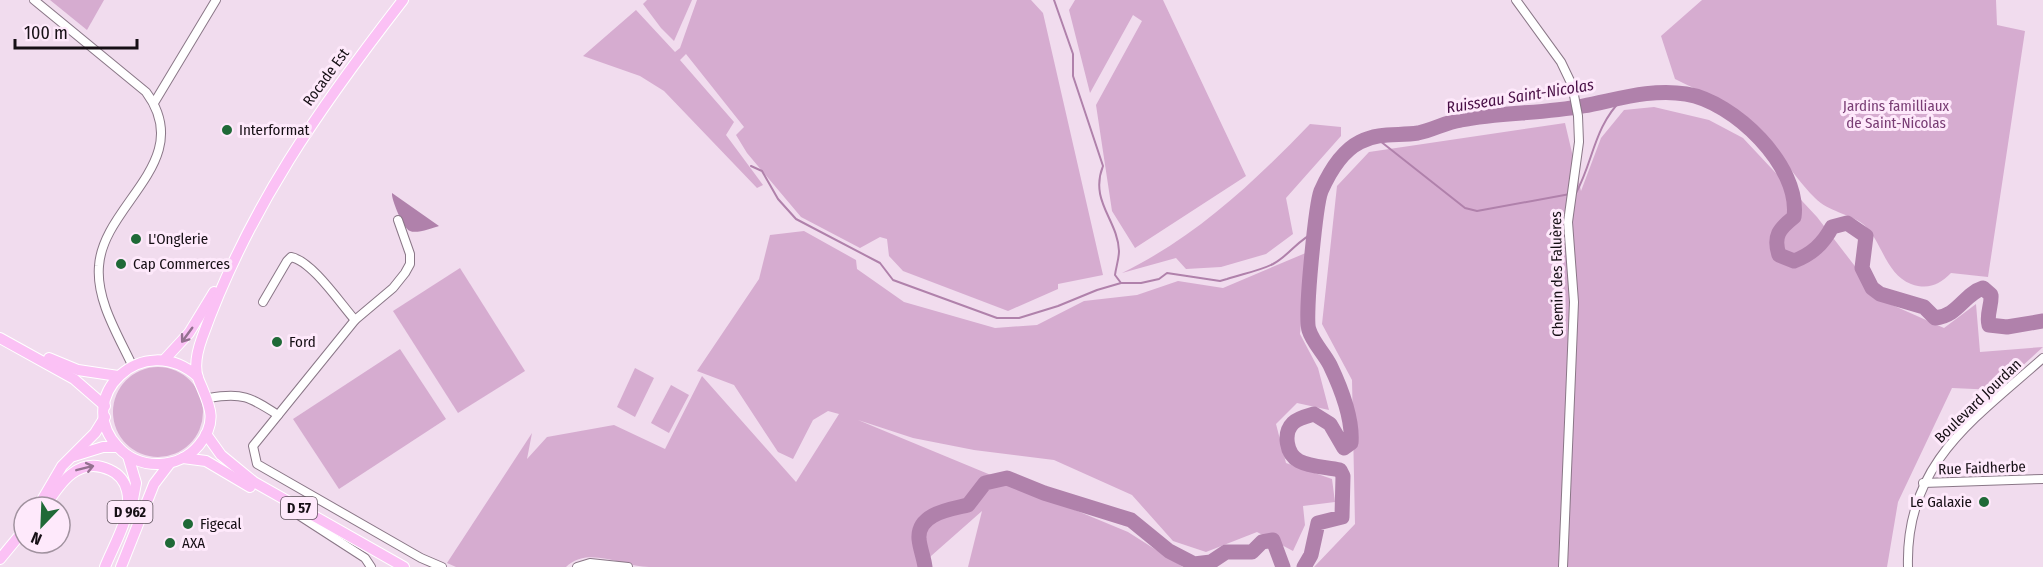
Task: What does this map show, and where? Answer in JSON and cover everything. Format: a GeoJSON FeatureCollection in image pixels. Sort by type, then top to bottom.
{"type":"FeatureCollection","features":[{"type":"Feature","properties":{"kind":"main road","name":"Rocade Est"},"geometry":{"type":"LineString","coordinates":[[227,272],[253,219],[302,136],[335,88],[403,0]]}},
{"type":"Feature","properties":{"kind":"main road"},"geometry":{"type":"LineString","coordinates":[[165,359],[189,333],[227,272]]}},
{"type":"Feature","properties":{"kind":"main road"},"geometry":{"type":"LineString","coordinates":[[198,377],[197,357],[201,339],[227,272]]}},
{"type":"Feature","properties":{"kind":"main road"},"geometry":{"type":"LineString","coordinates":[[3,339],[78,370],[118,376]]}},
{"type":"Feature","properties":{"kind":"main road"},"geometry":{"type":"LineString","coordinates":[[3,339],[74,379],[105,412],[107,428],[118,447],[128,456],[141,462],[170,463],[192,452],[206,434],[210,416],[209,398],[198,377],[188,368],[165,359],[148,359],[132,365],[118,376],[109,390],[105,412],[94,433],[62,466],[45,495]]}},
{"type":"Feature","properties":{"kind":"main road","name":"D 57"},"geometry":{"type":"LineString","coordinates":[[206,434],[221,454],[254,482],[404,567]]}},
{"type":"Feature","properties":{"kind":"main road"},"geometry":{"type":"LineString","coordinates":[[71,457],[89,450],[118,447]]}},
{"type":"Feature","properties":{"kind":"main road","name":"D 962"},"geometry":{"type":"LineString","coordinates":[[107,567],[136,494],[134,469],[128,456]]}},
{"type":"Feature","properties":{"kind":"main road","name":"D 57"},"geometry":{"type":"LineString","coordinates":[[183,458],[214,464],[390,567]]}},
{"type":"Feature","properties":{"kind":"main road","name":"D 962"},"geometry":{"type":"LineString","coordinates":[[120,567],[154,484],[170,463]]}},
{"type":"Feature","properties":{"kind":"main road"},"geometry":{"type":"LineString","coordinates":[[53,495],[73,471],[92,465],[113,471],[123,480],[128,491],[128,504],[107,567]]}},
{"type":"Feature","properties":{"kind":"main road"},"geometry":{"type":"LineString","coordinates":[[0,559],[12,544]]}},
{"type":"Feature","properties":{"kind":"main road"},"geometry":{"type":"LineString","coordinates":[[0,566],[12,554]]}},
{"type":"Feature","properties":{"kind":"street"},"geometry":{"type":"LineString","coordinates":[[34,0],[146,92],[154,103],[161,134],[156,160],[107,237],[98,266],[104,301],[132,365]]}},
{"type":"Feature","properties":{"kind":"street"},"geometry":{"type":"LineString","coordinates":[[154,103],[216,0]]}},
{"type":"Feature","properties":{"kind":"street","name":"Chemin des Faluères"},"geometry":{"type":"LineString","coordinates":[[1516,0],[1561,62],[1572,85],[1578,116],[1579,142],[1568,222],[1574,302],[1563,567]]}},
{"type":"Feature","properties":{"kind":"street"},"geometry":{"type":"LineString","coordinates":[[398,220],[406,240],[410,264],[393,288],[355,320],[253,446],[257,464],[421,558],[442,567]]}},
{"type":"Feature","properties":{"kind":"street"},"geometry":{"type":"LineString","coordinates":[[263,302],[287,261],[291,257],[297,258],[315,274],[355,320]]}},
{"type":"Feature","properties":{"kind":"street","name":"Boulevard Jourdan"},"geometry":{"type":"LineString","coordinates":[[1908,567],[1910,526],[1923,483],[1951,443],[2043,358]]}},
{"type":"Feature","properties":{"kind":"street"},"geometry":{"type":"LineString","coordinates":[[209,398],[240,395],[252,398],[278,415]]}},
{"type":"Feature","properties":{"kind":"street","name":"Rue Faidherbe"},"geometry":{"type":"LineString","coordinates":[[1923,483],[2043,479]]}},
{"type":"Feature","properties":{"kind":"street"},"geometry":{"type":"LineString","coordinates":[[300,516],[365,558],[371,567]]}},
{"type":"Feature","properties":{"kind":"street"},"geometry":{"type":"LineString","coordinates":[[577,567],[590,563],[628,567]]}},
{"type":"Feature","properties":{"kind":"green space"},"geometry":{"type":"Polygon","coordinates":[[[50,0],[104,0],[87,30],[50,0]]]}},
{"type":"Feature","properties":{"kind":"green space"},"geometry":{"type":"Polygon","coordinates":[[[647,0],[692,0],[674,41],[643,4],[647,0]]]}},
{"type":"Feature","properties":{"kind":"green space"},"geometry":{"type":"Polygon","coordinates":[[[697,0],[1031,0],[1043,13],[1103,275],[1058,284],[1058,289],[1008,311],[903,271],[889,256],[887,239],[880,237],[860,248],[801,217],[747,153],[736,135],[744,127],[686,54],[680,60],[734,122],[726,135],[763,185],[757,188],[664,91],[640,76],[583,56],[636,10],[675,52],[680,48],[697,0]]]}},
{"type":"Feature","properties":{"kind":"green space"},"geometry":{"type":"Polygon","coordinates":[[[1075,0],[1163,0],[1246,176],[1135,248],[1112,211],[1096,105],[1142,21],[1133,15],[1090,93],[1069,10],[1075,0]]]}},
{"type":"Feature","properties":{"kind":"green space","name":"Jardins familliaux de Saint-Nicolas"},"geometry":{"type":"Polygon","coordinates":[[[1702,0],[1996,0],[1997,25],[2025,31],[1988,277],[1951,273],[1942,281],[1928,286],[1911,284],[1902,279],[1889,265],[1875,239],[1863,224],[1820,203],[1751,122],[1725,103],[1675,79],[1661,36],[1702,0]]]}},
{"type":"Feature","properties":{"kind":"green space"},"geometry":{"type":"Polygon","coordinates":[[[1654,107],[1709,120],[1743,138],[1817,217],[1881,300],[1944,328],[1976,304],[1980,352],[2043,347],[1996,390],[1952,388],[1898,502],[1887,567],[1314,567],[1355,524],[1352,380],[1322,324],[1337,186],[1369,152],[1565,123],[1581,191],[1601,138],[1624,110],[1654,107]]]}},
{"type":"Feature","properties":{"kind":"green space"},"geometry":{"type":"Polygon","coordinates":[[[1310,124],[1341,127],[1341,136],[1286,198],[1293,234],[1266,254],[1221,267],[1186,269],[1176,258],[1122,273],[1175,242],[1223,207],[1310,124]]]}},
{"type":"Feature","properties":{"kind":"green space"},"geometry":{"type":"Polygon","coordinates":[[[804,231],[856,260],[857,269],[904,302],[995,328],[1037,325],[1084,301],[1137,295],[1178,281],[1223,288],[1308,252],[1300,334],[1318,368],[1329,410],[1297,403],[1276,424],[1286,463],[1332,479],[1335,502],[1303,506],[1305,525],[1293,551],[1257,532],[1206,552],[1173,541],[1132,495],[1054,460],[974,450],[913,438],[858,420],[1128,532],[1183,567],[968,567],[982,511],[931,556],[925,567],[649,567],[595,557],[575,561],[566,567],[456,567],[447,563],[532,433],[527,459],[547,437],[614,425],[665,449],[702,376],[796,482],[839,414],[828,411],[813,420],[793,459],[778,452],[734,385],[697,371],[759,279],[770,235],[804,231]]]}},
{"type":"Feature","properties":{"kind":"green space"},"geometry":{"type":"Polygon","coordinates":[[[460,268],[525,371],[458,413],[393,311],[460,268]]]}},
{"type":"Feature","properties":{"kind":"green space"},"geometry":{"type":"Polygon","coordinates":[[[400,349],[446,419],[339,489],[293,419],[400,349]]]}},
{"type":"Feature","properties":{"kind":"green space"},"geometry":{"type":"Polygon","coordinates":[[[158,367],[175,370],[190,380],[200,395],[203,412],[200,429],[190,444],[175,454],[158,457],[141,454],[126,444],[116,429],[113,412],[116,395],[126,380],[141,370],[158,367]]]}},
{"type":"Feature","properties":{"kind":"green space"},"geometry":{"type":"Polygon","coordinates":[[[635,368],[654,378],[635,417],[617,407],[635,368]]]}},
{"type":"Feature","properties":{"kind":"green space"},"geometry":{"type":"Polygon","coordinates":[[[671,385],[689,395],[669,433],[651,423],[671,385]]]}},
{"type":"Feature","properties":{"kind":"shaded area"},"geometry":{"type":"Polygon","coordinates":[[[392,193],[439,226],[413,232],[407,229],[393,201],[392,193]]]}},
{"type":"Feature","properties":{"kind":"waterway"},"geometry":{"type":"LineString","coordinates":[[1054,0],[1073,54],[1073,76],[1103,166],[1099,190],[1117,240],[1119,254],[1115,275],[1121,283]]}},
{"type":"Feature","properties":{"kind":"waterway","name":"Ruisseau Saint-Nicolas"},"geometry":{"type":"LineString","coordinates":[[1304,567],[1311,555],[1318,523],[1342,517],[1343,476],[1340,470],[1308,465],[1295,458],[1287,443],[1288,432],[1295,421],[1314,414],[1330,424],[1344,448],[1351,443],[1350,424],[1342,393],[1330,365],[1309,330],[1309,284],[1316,217],[1321,191],[1332,170],[1347,151],[1367,139],[1418,133],[1450,122],[1476,117],[1568,109],[1660,92],[1686,94],[1704,99],[1724,109],[1743,123],[1760,139],[1787,177],[1793,197],[1794,217],[1784,225],[1777,238],[1779,255],[1794,261],[1812,252],[1832,227],[1847,223],[1866,236],[1862,268],[1872,288],[1880,294],[1924,307],[1935,318],[1950,313],[1976,291],[1983,288],[1991,295],[1989,325],[2007,327],[2043,321]]}},
{"type":"Feature","properties":{"kind":"waterway"},"geometry":{"type":"LineString","coordinates":[[1576,193],[1600,133],[1613,109],[1623,98]]}},
{"type":"Feature","properties":{"kind":"waterway"},"geometry":{"type":"LineString","coordinates":[[1375,137],[1465,208],[1477,211],[1570,194]]}},
{"type":"Feature","properties":{"kind":"waterway"},"geometry":{"type":"LineString","coordinates":[[751,166],[762,171],[778,199],[796,219],[880,263],[893,280],[997,318],[1019,318],[1058,306],[1097,290],[1121,283],[1141,283],[1159,279],[1167,273],[1220,281],[1273,264],[1316,232]]}},
{"type":"Feature","properties":{"kind":"waterway","name":"Ruisseau Saint-Nicolas"},"geometry":{"type":"LineString","coordinates":[[925,567],[919,539],[924,523],[937,514],[968,505],[985,483],[1007,478],[1044,493],[1131,520],[1169,551],[1194,564],[1211,562],[1226,552],[1252,552],[1262,542],[1273,540],[1283,567]]}},
{"type":"Feature","properties":{"kind":"place","name":"Interformat"},"geometry":{"type":"Point","coordinates":[227,130]}},
{"type":"Feature","properties":{"kind":"place","name":"L'Onglerie"},"geometry":{"type":"Point","coordinates":[136,239]}},
{"type":"Feature","properties":{"kind":"place","name":"Cap Commerces"},"geometry":{"type":"Point","coordinates":[121,264]}},
{"type":"Feature","properties":{"kind":"place","name":"Ford"},"geometry":{"type":"Point","coordinates":[277,342]}},
{"type":"Feature","properties":{"kind":"place","name":"Le Galaxie"},"geometry":{"type":"Point","coordinates":[1984,502]}},
{"type":"Feature","properties":{"kind":"place","name":"Figecal"},"geometry":{"type":"Point","coordinates":[188,524]}},
{"type":"Feature","properties":{"kind":"place","name":"AXA"},"geometry":{"type":"Point","coordinates":[170,543]}}]}
